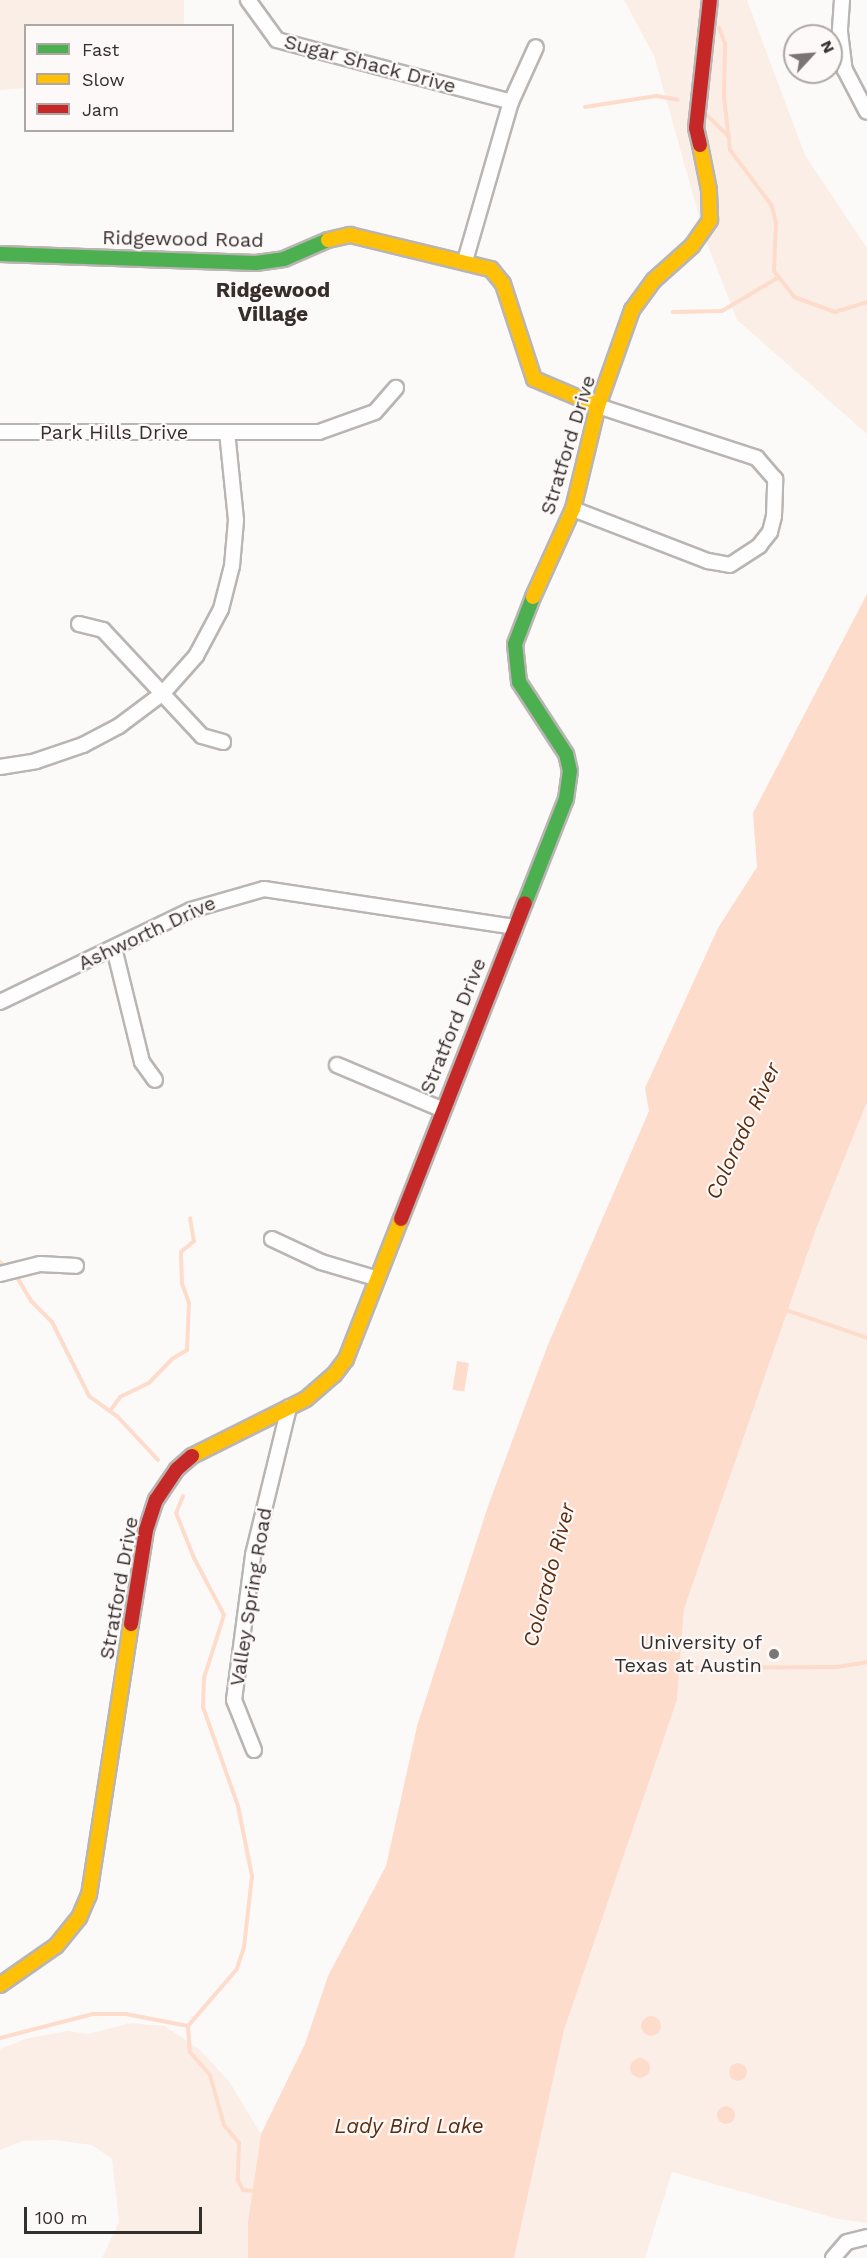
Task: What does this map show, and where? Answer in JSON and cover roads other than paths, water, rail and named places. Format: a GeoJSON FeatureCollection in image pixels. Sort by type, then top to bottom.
{"type":"FeatureCollection","features":[{"type":"Feature","properties":{"kind":"street","name":"Sugar Shack Drive"},"geometry":{"type":"LineString","coordinates":[[248,0],[277,40],[511,102]]}},
{"type":"Feature","properties":{"kind":"street","name":"Stratford Drive"},"geometry":{"type":"LineString","coordinates":[[0,1985],[56,1946],[79,1918],[89,1895],[146,1530],[156,1500],[177,1469],[203,1448],[289,1407],[334,1376],[346,1359],[441,1109],[566,799],[570,771],[557,740],[519,682],[515,644],[519,626],[573,508],[598,406],[632,310],[642,295],[692,246],[710,220],[709,190],[696,128],[710,0]]}},
{"type":"Feature","properties":{"kind":"street"},"geometry":{"type":"LineString","coordinates":[[842,0],[840,32],[845,70],[867,112]]}},
{"type":"Feature","properties":{"kind":"street"},"geometry":{"type":"LineString","coordinates":[[465,261],[511,102],[536,47]]}},
{"type":"Feature","properties":{"kind":"street","name":"Ridgewood Road"},"geometry":{"type":"LineString","coordinates":[[0,254],[256,263],[284,259],[337,236],[350,235],[465,261],[491,269],[503,284],[534,379],[598,406]]}},
{"type":"Feature","properties":{"kind":"street","name":"Park Hills Drive"},"geometry":{"type":"LineString","coordinates":[[0,432],[319,432],[342,427],[375,412],[396,388]]}},
{"type":"Feature","properties":{"kind":"street"},"geometry":{"type":"LineString","coordinates":[[573,508],[708,561],[730,565],[745,558],[770,532],[777,501],[776,478],[758,458],[598,406]]}},
{"type":"Feature","properties":{"kind":"street"},"geometry":{"type":"LineString","coordinates":[[0,767],[36,761],[84,745],[119,726],[163,693],[196,656],[221,609],[232,567],[236,520],[227,432]]}},
{"type":"Feature","properties":{"kind":"street"},"geometry":{"type":"LineString","coordinates":[[79,624],[103,630],[202,736],[223,742]]}},
{"type":"Feature","properties":{"kind":"street","name":"Ashworth Drive"},"geometry":{"type":"LineString","coordinates":[[0,1002],[191,910],[264,889],[514,927]]}},
{"type":"Feature","properties":{"kind":"street"},"geometry":{"type":"LineString","coordinates":[[114,948],[142,1062],[155,1080]]}},
{"type":"Feature","properties":{"kind":"street"},"geometry":{"type":"LineString","coordinates":[[337,1065],[441,1109]]}},
{"type":"Feature","properties":{"kind":"street"},"geometry":{"type":"LineString","coordinates":[[272,1239],[321,1262],[375,1278]]}},
{"type":"Feature","properties":{"kind":"street"},"geometry":{"type":"LineString","coordinates":[[0,1274],[40,1264],[76,1266]]}},
{"type":"Feature","properties":{"kind":"street","name":"Valley Spring Road"},"geometry":{"type":"LineString","coordinates":[[254,1750],[234,1700],[253,1555],[289,1407]]}},
{"type":"Feature","properties":{"kind":"street"},"geometry":{"type":"LineString","coordinates":[[832,2258],[847,2242],[867,2237]]}},
{"type":"Feature","properties":{"kind":"water","name":"Lady Bird Lake"},"geometry":{"type":"Polygon","coordinates":[[[867,594],[867,1102],[816,1229],[684,1609],[677,1700],[564,2030],[514,2258],[248,2258],[248,2221],[261,2134],[305,2044],[328,1976],[386,1866],[417,1726],[488,1506],[547,1347],[649,1111],[645,1088],[718,928],[757,867],[753,813],[867,594]]]}},
{"type":"Feature","properties":{"kind":"water"},"geometry":{"type":"Polygon","coordinates":[[[457,1361],[469,1363],[464,1392],[452,1390],[457,1361]]]}},
{"type":"Feature","properties":{"kind":"water"},"geometry":{"type":"Polygon","coordinates":[[[651,2016],[658,2019],[661,2026],[658,2033],[651,2036],[644,2033],[641,2026],[644,2019],[651,2016]]]}},
{"type":"Feature","properties":{"kind":"water"},"geometry":{"type":"Polygon","coordinates":[[[640,2058],[647,2061],[650,2068],[647,2075],[640,2078],[633,2075],[630,2068],[633,2061],[640,2058]]]}},
{"type":"Feature","properties":{"kind":"water"},"geometry":{"type":"Polygon","coordinates":[[[734,2063],[742,2063],[747,2068],[745,2079],[734,2081],[729,2076],[729,2068],[734,2063]]]}},
{"type":"Feature","properties":{"kind":"water"},"geometry":{"type":"Polygon","coordinates":[[[726,2106],[732,2109],[735,2115],[732,2121],[726,2124],[720,2121],[717,2115],[720,2109],[726,2106]]]}},
{"type":"Feature","properties":{"kind":"waterway"},"geometry":{"type":"LineString","coordinates":[[719,28],[725,44],[724,97],[730,150],[772,206],[776,223],[774,271],[794,297],[835,312],[867,302]]}},
{"type":"Feature","properties":{"kind":"waterway"},"geometry":{"type":"LineString","coordinates":[[585,107],[656,96],[678,100]]}},
{"type":"Feature","properties":{"kind":"waterway"},"geometry":{"type":"LineString","coordinates":[[708,116],[729,137]]}},
{"type":"Feature","properties":{"kind":"waterway"},"geometry":{"type":"LineString","coordinates":[[673,312],[722,311],[779,277]]}},
{"type":"Feature","properties":{"kind":"waterway"},"geometry":{"type":"LineString","coordinates":[[110,1411],[120,1397],[149,1383],[172,1359],[187,1350],[189,1303],[182,1284],[181,1252],[194,1241],[190,1218]]}},
{"type":"Feature","properties":{"kind":"waterway"},"geometry":{"type":"LineString","coordinates":[[18,1279],[31,1301],[52,1322],[89,1396],[117,1416],[158,1460]]}},
{"type":"Feature","properties":{"kind":"waterway"},"geometry":{"type":"LineString","coordinates":[[783,1309],[867,1338]]}},
{"type":"Feature","properties":{"kind":"waterway"},"geometry":{"type":"LineString","coordinates":[[183,1496],[176,1513],[194,1558],[224,1615],[204,1678],[203,1707],[238,1806],[252,1876],[244,1947],[237,1969],[188,2026],[190,2052],[210,2075],[224,2125],[239,2143],[238,2180],[243,2190],[255,2191]]}},
{"type":"Feature","properties":{"kind":"waterway"},"geometry":{"type":"LineString","coordinates":[[676,1668],[837,1667],[867,1662]]}},
{"type":"Feature","properties":{"kind":"waterway"},"geometry":{"type":"LineString","coordinates":[[0,2038],[93,2014],[126,2014],[188,2026]]}},
{"type":"Feature","properties":{"kind":"place","name":"University of Texas at Austin"},"geometry":{"type":"Point","coordinates":[774,1654]}},
{"type":"Feature","properties":{"kind":"district","name":"Ridgewood Village"},"geometry":{"type":"Point","coordinates":[273,302]}},
{"type":"Feature","properties":{"kind":"water label","name":"Colorado River"},"geometry":{"type":"Point","coordinates":[743,1131]}},
{"type":"Feature","properties":{"kind":"water label","name":"Colorado River"},"geometry":{"type":"Point","coordinates":[549,1575]}}]}
